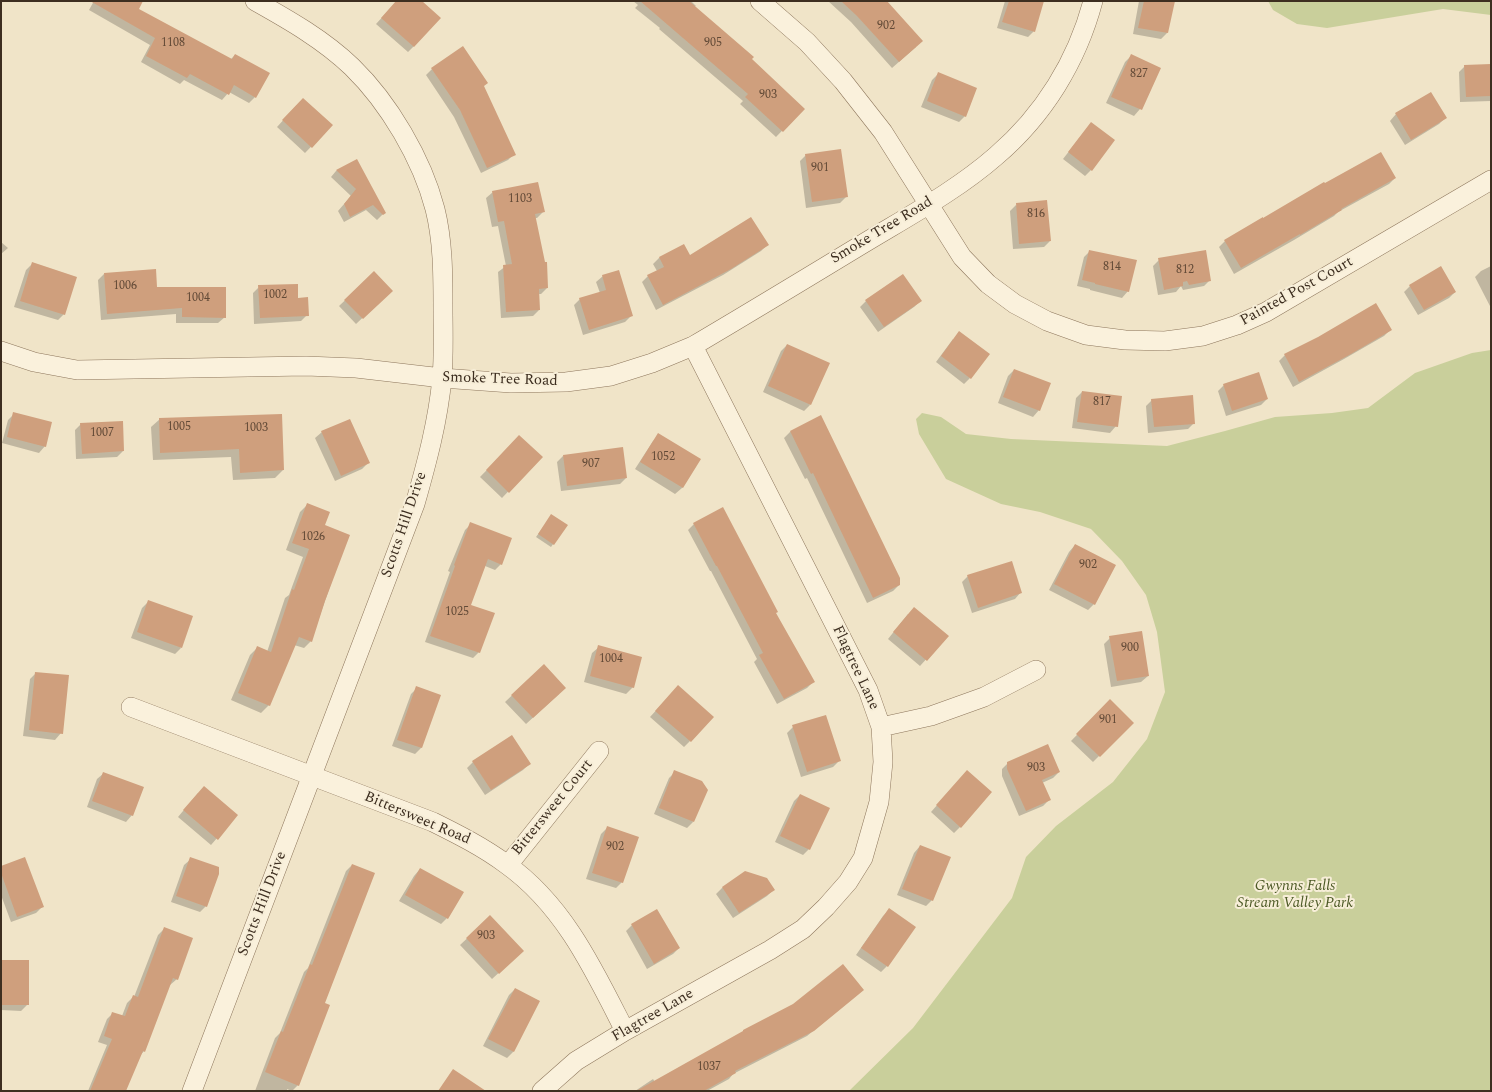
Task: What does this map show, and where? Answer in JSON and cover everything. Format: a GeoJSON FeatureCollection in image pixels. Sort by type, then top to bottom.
{"type":"FeatureCollection","features":[{"type":"Feature","properties":{"kind":"street","name":"Scotts Hill Drive"},"geometry":{"type":"LineString","coordinates":[[192,1091],[415,504],[431,444],[442,378],[443,278],[441,242],[424,176],[388,111],[352,67],[333,50],[298,25],[255,1]]}},
{"type":"Feature","properties":{"kind":"street","name":"Painted Post Court"},"geometry":{"type":"LineString","coordinates":[[760,1],[806,42],[843,80],[883,132],[962,257],[988,284],[1015,304],[1047,320],[1086,335],[1125,340],[1165,341],[1203,336],[1237,325],[1266,312],[1491,180]]}},
{"type":"Feature","properties":{"kind":"street","name":"Smoke Tree Road"},"geometry":{"type":"LineString","coordinates":[[1,351],[34,362],[77,370],[306,366],[356,368],[442,378],[511,383],[566,382],[611,376],[652,364],[693,346],[928,204],[996,156],[1023,130],[1050,98],[1071,62],[1088,21],[1093,1]]}},
{"type":"Feature","properties":{"kind":"street","name":"Flagtree Lane"},"geometry":{"type":"LineString","coordinates":[[542,1091],[576,1060],[770,950],[803,929],[842,889],[863,858],[879,802],[883,762],[882,727],[868,690],[693,346]]}},
{"type":"Feature","properties":{"kind":"street"},"geometry":{"type":"LineString","coordinates":[[882,727],[930,716],[984,697],[1036,670]]}},
{"type":"Feature","properties":{"kind":"street","name":"Bittersweet Road"},"geometry":{"type":"LineString","coordinates":[[131,707],[433,822],[475,843],[508,865],[535,889],[561,919],[584,951],[625,1031]]}},
{"type":"Feature","properties":{"kind":"street","name":"Bittersweet Court"},"geometry":{"type":"LineString","coordinates":[[508,865],[599,751]]}},
{"type":"Feature","properties":{"kind":"green space"},"geometry":{"type":"Polygon","coordinates":[[[1268,1],[1491,1],[1491,15],[1443,9],[1327,28],[1297,24],[1273,10],[1268,1]]]}},
{"type":"Feature","properties":{"kind":"green space","name":"Gwynns Falls Stream Valley Park"},"geometry":{"type":"Polygon","coordinates":[[[1491,350],[1491,1091],[849,1091],[913,1028],[1012,898],[1026,857],[1056,826],[1113,782],[1147,739],[1165,692],[1157,632],[1146,595],[1122,561],[1091,529],[1040,512],[1001,504],[946,479],[919,434],[916,419],[922,413],[941,417],[966,434],[1011,439],[1167,446],[1275,417],[1332,413],[1368,408],[1415,373],[1472,353],[1491,350]]]}},
{"type":"Feature","properties":{"kind":"building"},"geometry":{"type":"Polygon","coordinates":[[[90,1],[143,1],[139,9],[232,59],[235,54],[270,73],[256,98],[234,85],[229,95],[190,74],[187,78],[146,56],[155,38],[90,1]]]}},
{"type":"Feature","properties":{"kind":"building"},"geometry":{"type":"Polygon","coordinates":[[[396,1],[422,1],[441,18],[414,47],[381,18],[396,1]]]}},
{"type":"Feature","properties":{"kind":"building"},"geometry":{"type":"Polygon","coordinates":[[[640,1],[689,1],[754,57],[752,59],[805,109],[783,132],[745,97],[748,94],[640,1]]]}},
{"type":"Feature","properties":{"kind":"building"},"geometry":{"type":"Polygon","coordinates":[[[841,1],[887,1],[923,41],[899,62],[841,1]]]}},
{"type":"Feature","properties":{"kind":"building"},"geometry":{"type":"Polygon","coordinates":[[[1009,1],[1044,1],[1035,32],[1002,22],[1009,1]]]}},
{"type":"Feature","properties":{"kind":"building"},"geometry":{"type":"Polygon","coordinates":[[[1144,1],[1175,1],[1168,33],[1138,28],[1144,1]]]}},
{"type":"Feature","properties":{"kind":"building"},"geometry":{"type":"Polygon","coordinates":[[[463,46],[488,83],[484,86],[516,155],[487,168],[460,110],[431,68],[463,46]]]}},
{"type":"Feature","properties":{"kind":"building"},"geometry":{"type":"Polygon","coordinates":[[[1131,54],[1161,68],[1142,110],[1111,97],[1131,54]]]}},
{"type":"Feature","properties":{"kind":"building"},"geometry":{"type":"Polygon","coordinates":[[[1491,64],[1491,96],[1466,97],[1464,65],[1491,64]]]}},
{"type":"Feature","properties":{"kind":"building"},"geometry":{"type":"Polygon","coordinates":[[[938,72],[977,88],[966,117],[927,101],[938,72]]]}},
{"type":"Feature","properties":{"kind":"building"},"geometry":{"type":"Polygon","coordinates":[[[1431,92],[1447,118],[1411,140],[1395,113],[1431,92]]]}},
{"type":"Feature","properties":{"kind":"building"},"geometry":{"type":"Polygon","coordinates":[[[303,98],[333,125],[312,148],[282,120],[303,98]]]}},
{"type":"Feature","properties":{"kind":"building"},"geometry":{"type":"Polygon","coordinates":[[[1091,122],[1115,140],[1092,171],[1068,152],[1091,122]]]}},
{"type":"Feature","properties":{"kind":"building"},"geometry":{"type":"Polygon","coordinates":[[[841,149],[848,197],[812,202],[805,154],[841,149]]]}},
{"type":"Feature","properties":{"kind":"building"},"geometry":{"type":"Polygon","coordinates":[[[1381,152],[1396,178],[1241,268],[1224,240],[1324,182],[1381,152]]]}},
{"type":"Feature","properties":{"kind":"building"},"geometry":{"type":"Polygon","coordinates":[[[357,159],[386,213],[383,215],[373,205],[350,217],[344,204],[356,189],[336,170],[357,159]]]}},
{"type":"Feature","properties":{"kind":"building"},"geometry":{"type":"Polygon","coordinates":[[[538,182],[545,212],[535,214],[545,262],[547,262],[548,288],[539,289],[540,310],[506,312],[503,265],[512,264],[504,221],[498,222],[492,191],[538,182]]]}},
{"type":"Feature","properties":{"kind":"building"},"geometry":{"type":"Polygon","coordinates":[[[1047,200],[1051,241],[1019,244],[1016,203],[1047,200]]]}},
{"type":"Feature","properties":{"kind":"building"},"geometry":{"type":"Polygon","coordinates":[[[751,217],[769,245],[731,269],[663,305],[647,275],[664,267],[659,257],[684,244],[690,255],[751,217]]]}},
{"type":"Feature","properties":{"kind":"building"},"geometry":{"type":"Polygon","coordinates":[[[1089,250],[1137,260],[1129,292],[1082,280],[1089,250]]]}},
{"type":"Feature","properties":{"kind":"building"},"geometry":{"type":"Polygon","coordinates":[[[1206,250],[1211,281],[1189,285],[1187,281],[1183,282],[1183,286],[1164,290],[1158,258],[1206,250]]]}},
{"type":"Feature","properties":{"kind":"building"},"geometry":{"type":"Polygon","coordinates":[[[32,262],[77,277],[65,315],[20,301],[32,262]]]}},
{"type":"Feature","properties":{"kind":"building"},"geometry":{"type":"Polygon","coordinates":[[[1441,266],[1456,292],[1424,310],[1409,285],[1441,266]]]}},
{"type":"Feature","properties":{"kind":"building"},"geometry":{"type":"Polygon","coordinates":[[[156,269],[157,287],[226,287],[226,318],[182,317],[182,308],[107,314],[104,273],[156,269]]]}},
{"type":"Feature","properties":{"kind":"building"},"geometry":{"type":"Polygon","coordinates":[[[619,270],[633,316],[589,330],[579,298],[606,290],[602,275],[619,270]]]}},
{"type":"Feature","properties":{"kind":"building"},"geometry":{"type":"Polygon","coordinates":[[[374,271],[393,291],[363,319],[344,300],[374,271]]]}},
{"type":"Feature","properties":{"kind":"building"},"geometry":{"type":"Polygon","coordinates":[[[903,274],[922,301],[884,327],[865,300],[903,274]]]}},
{"type":"Feature","properties":{"kind":"building"},"geometry":{"type":"Polygon","coordinates":[[[298,284],[298,298],[308,297],[309,316],[260,318],[258,285],[298,284]]]}},
{"type":"Feature","properties":{"kind":"building"},"geometry":{"type":"Polygon","coordinates":[[[1376,303],[1392,330],[1299,382],[1284,354],[1318,337],[1376,303]]]}},
{"type":"Feature","properties":{"kind":"building"},"geometry":{"type":"Polygon","coordinates":[[[959,331],[990,354],[971,379],[941,356],[959,331]]]}},
{"type":"Feature","properties":{"kind":"building"},"geometry":{"type":"Polygon","coordinates":[[[787,344],[830,363],[811,405],[768,386],[787,344]]]}},
{"type":"Feature","properties":{"kind":"building"},"geometry":{"type":"Polygon","coordinates":[[[1014,369],[1051,383],[1040,411],[1003,397],[1014,369]]]}},
{"type":"Feature","properties":{"kind":"building"},"geometry":{"type":"Polygon","coordinates":[[[1259,372],[1268,399],[1232,411],[1223,384],[1259,372]]]}},
{"type":"Feature","properties":{"kind":"building"},"geometry":{"type":"Polygon","coordinates":[[[1082,391],[1122,396],[1118,427],[1077,422],[1082,391]]]}},
{"type":"Feature","properties":{"kind":"building"},"geometry":{"type":"Polygon","coordinates":[[[1193,395],[1195,424],[1154,427],[1151,399],[1193,395]]]}},
{"type":"Feature","properties":{"kind":"building"},"geometry":{"type":"Polygon","coordinates":[[[13,412],[52,422],[46,447],[7,437],[13,412]]]}},
{"type":"Feature","properties":{"kind":"building"},"geometry":{"type":"Polygon","coordinates":[[[282,414],[284,470],[240,473],[239,449],[160,453],[159,418],[282,414]]]}},
{"type":"Feature","properties":{"kind":"building"},"geometry":{"type":"Polygon","coordinates":[[[821,415],[900,578],[900,585],[873,598],[813,473],[811,474],[790,431],[821,415]]]}},
{"type":"Feature","properties":{"kind":"building"},"geometry":{"type":"Polygon","coordinates":[[[350,419],[370,463],[341,476],[321,431],[350,419]]]}},
{"type":"Feature","properties":{"kind":"building"},"geometry":{"type":"Polygon","coordinates":[[[123,421],[124,451],[82,454],[80,423],[123,421]]]}},
{"type":"Feature","properties":{"kind":"building"},"geometry":{"type":"Polygon","coordinates":[[[658,433],[701,459],[683,488],[640,462],[658,433]]]}},
{"type":"Feature","properties":{"kind":"building"},"geometry":{"type":"Polygon","coordinates":[[[519,435],[543,457],[509,493],[486,470],[519,435]]]}},
{"type":"Feature","properties":{"kind":"building"},"geometry":{"type":"Polygon","coordinates":[[[623,447],[627,478],[567,486],[563,455],[623,447]]]}},
{"type":"Feature","properties":{"kind":"building"},"geometry":{"type":"Polygon","coordinates":[[[307,503],[330,512],[325,525],[350,535],[312,642],[299,637],[270,706],[238,693],[257,646],[271,652],[292,589],[294,590],[309,549],[292,543],[307,503]]]}},
{"type":"Feature","properties":{"kind":"building"},"geometry":{"type":"Polygon","coordinates":[[[723,507],[778,612],[776,613],[815,682],[784,699],[759,655],[763,653],[693,523],[723,507]]]}},
{"type":"Feature","properties":{"kind":"building"},"geometry":{"type":"Polygon","coordinates":[[[551,514],[568,525],[554,545],[538,534],[551,514]]]}},
{"type":"Feature","properties":{"kind":"building"},"geometry":{"type":"Polygon","coordinates":[[[470,522],[512,538],[502,565],[488,559],[471,605],[495,613],[480,653],[430,636],[470,522]]]}},
{"type":"Feature","properties":{"kind":"building"},"geometry":{"type":"Polygon","coordinates":[[[1075,544],[1116,565],[1095,605],[1054,584],[1075,544]]]}},
{"type":"Feature","properties":{"kind":"building"},"geometry":{"type":"Polygon","coordinates":[[[1012,561],[1022,593],[978,608],[967,575],[1012,561]]]}},
{"type":"Feature","properties":{"kind":"building"},"geometry":{"type":"Polygon","coordinates":[[[148,600],[193,616],[182,648],[137,632],[148,600]]]}},
{"type":"Feature","properties":{"kind":"building"},"geometry":{"type":"Polygon","coordinates":[[[914,607],[949,636],[927,661],[893,632],[914,607]]]}},
{"type":"Feature","properties":{"kind":"building"},"geometry":{"type":"Polygon","coordinates":[[[1142,631],[1149,676],[1117,681],[1109,636],[1142,631]]]}},
{"type":"Feature","properties":{"kind":"building"},"geometry":{"type":"Polygon","coordinates":[[[598,645],[642,657],[634,688],[590,676],[598,645]]]}},
{"type":"Feature","properties":{"kind":"building"},"geometry":{"type":"Polygon","coordinates":[[[544,664],[566,688],[533,718],[511,695],[544,664]]]}},
{"type":"Feature","properties":{"kind":"building"},"geometry":{"type":"Polygon","coordinates":[[[35,672],[69,675],[63,734],[29,730],[35,672]]]}},
{"type":"Feature","properties":{"kind":"building"},"geometry":{"type":"Polygon","coordinates":[[[678,685],[714,717],[691,742],[655,711],[678,685]]]}},
{"type":"Feature","properties":{"kind":"building"},"geometry":{"type":"Polygon","coordinates":[[[416,686],[441,695],[422,748],[397,740],[416,686]]]}},
{"type":"Feature","properties":{"kind":"building"},"geometry":{"type":"Polygon","coordinates":[[[1110,699],[1134,723],[1100,757],[1076,734],[1110,699]]]}},
{"type":"Feature","properties":{"kind":"building"},"geometry":{"type":"Polygon","coordinates":[[[826,715],[841,761],[807,772],[792,725],[826,715]]]}},
{"type":"Feature","properties":{"kind":"building"},"geometry":{"type":"Polygon","coordinates":[[[512,735],[531,764],[491,790],[472,761],[512,735]]]}},
{"type":"Feature","properties":{"kind":"building"},"geometry":{"type":"Polygon","coordinates":[[[1048,744],[1060,772],[1042,780],[1051,800],[1026,811],[1007,769],[1007,762],[1048,744]]]}},
{"type":"Feature","properties":{"kind":"building"},"geometry":{"type":"Polygon","coordinates":[[[674,770],[702,781],[708,790],[694,822],[659,808],[674,770]]]}},
{"type":"Feature","properties":{"kind":"building"},"geometry":{"type":"Polygon","coordinates":[[[967,770],[992,792],[961,828],[936,805],[967,770]]]}},
{"type":"Feature","properties":{"kind":"building"},"geometry":{"type":"Polygon","coordinates":[[[103,772],[144,787],[133,816],[92,801],[103,772]]]}},
{"type":"Feature","properties":{"kind":"building"},"geometry":{"type":"Polygon","coordinates":[[[204,786],[238,815],[218,840],[183,810],[204,786]]]}},
{"type":"Feature","properties":{"kind":"building"},"geometry":{"type":"Polygon","coordinates":[[[800,794],[830,808],[810,850],[780,836],[800,794]]]}},
{"type":"Feature","properties":{"kind":"building"},"geometry":{"type":"Polygon","coordinates":[[[607,826],[639,837],[623,883],[592,873],[607,826]]]}},
{"type":"Feature","properties":{"kind":"building"},"geometry":{"type":"Polygon","coordinates":[[[920,845],[951,857],[933,901],[902,889],[920,845]]]}},
{"type":"Feature","properties":{"kind":"building"},"geometry":{"type":"Polygon","coordinates":[[[25,857],[44,907],[17,917],[1,873],[1,866],[25,857]]]}},
{"type":"Feature","properties":{"kind":"building"},"geometry":{"type":"Polygon","coordinates":[[[190,857],[219,867],[219,874],[207,907],[176,896],[190,857]]]}},
{"type":"Feature","properties":{"kind":"building"},"geometry":{"type":"Polygon","coordinates":[[[352,864],[375,873],[325,1003],[330,1005],[299,1086],[265,1072],[310,964],[312,965],[352,864]]]}},
{"type":"Feature","properties":{"kind":"building"},"geometry":{"type":"Polygon","coordinates":[[[420,868],[464,892],[448,919],[405,895],[420,868]]]}},
{"type":"Feature","properties":{"kind":"building"},"geometry":{"type":"Polygon","coordinates":[[[745,871],[767,878],[775,890],[739,913],[722,887],[745,871]]]}},
{"type":"Feature","properties":{"kind":"building"},"geometry":{"type":"Polygon","coordinates":[[[889,908],[916,927],[888,967],[861,948],[889,908]]]}},
{"type":"Feature","properties":{"kind":"building"},"geometry":{"type":"Polygon","coordinates":[[[657,909],[680,948],[654,964],[631,924],[657,909]]]}},
{"type":"Feature","properties":{"kind":"building"},"geometry":{"type":"Polygon","coordinates":[[[490,915],[524,951],[499,974],[466,938],[490,915]]]}},
{"type":"Feature","properties":{"kind":"building"},"geometry":{"type":"Polygon","coordinates":[[[164,927],[193,938],[178,980],[173,978],[145,1052],[143,1051],[126,1091],[90,1091],[112,1039],[104,1036],[112,1012],[125,1016],[133,995],[138,997],[164,927]]]}},
{"type":"Feature","properties":{"kind":"building"},"geometry":{"type":"Polygon","coordinates":[[[1,960],[29,960],[29,1005],[1,1005],[1,960]]]}},
{"type":"Feature","properties":{"kind":"building"},"geometry":{"type":"Polygon","coordinates":[[[843,964],[864,990],[814,1031],[735,1071],[736,1073],[704,1091],[636,1091],[793,1004],[843,964]]]}},
{"type":"Feature","properties":{"kind":"building"},"geometry":{"type":"Polygon","coordinates":[[[515,988],[540,1001],[514,1052],[488,1039],[515,988]]]}},
{"type":"Feature","properties":{"kind":"building"},"geometry":{"type":"Polygon","coordinates":[[[453,1069],[486,1091],[438,1091],[453,1069]]]}}]}
